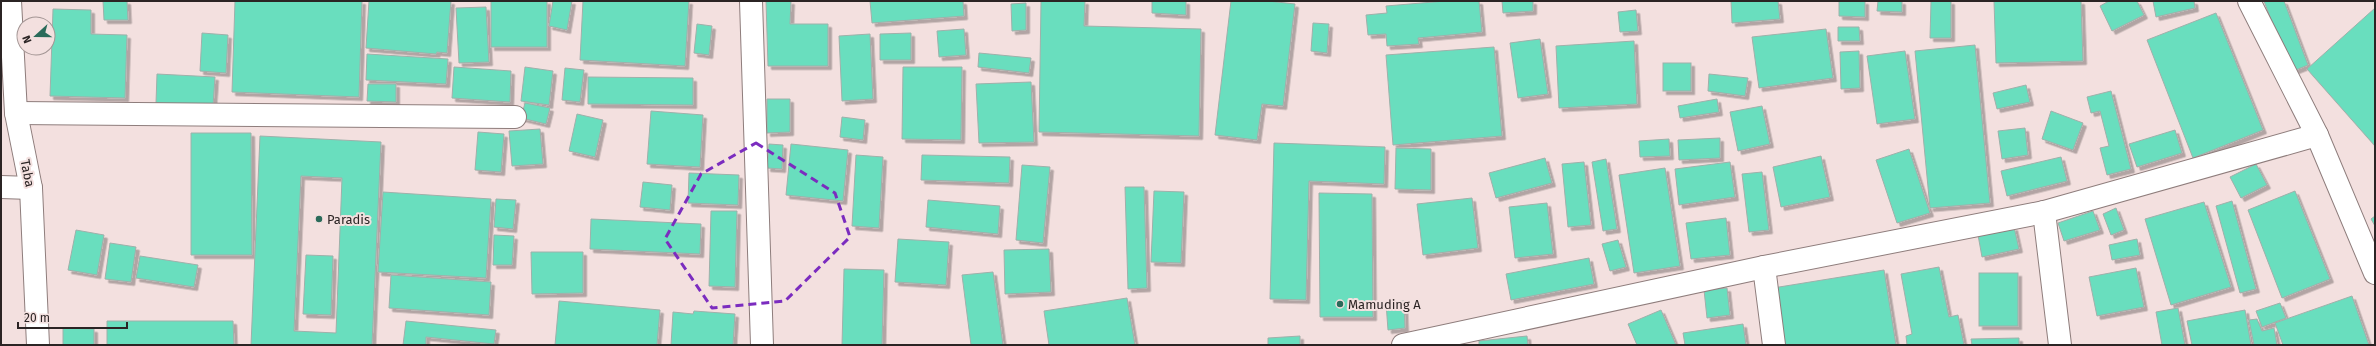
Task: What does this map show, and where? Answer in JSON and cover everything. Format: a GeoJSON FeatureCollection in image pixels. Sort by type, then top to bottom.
{"type":"FeatureCollection","features":[{"type":"Feature","properties":{"kind":"street","name":"Taba"},"geometry":{"type":"LineString","coordinates":[[10,1],[16,112],[31,188],[38,345]]}},
{"type":"Feature","properties":{"kind":"street"},"geometry":{"type":"LineString","coordinates":[[751,1],[762,345]]}},
{"type":"Feature","properties":{"kind":"street"},"geometry":{"type":"LineString","coordinates":[[2249,1],[2317,134],[2375,273]]}},
{"type":"Feature","properties":{"kind":"street"},"geometry":{"type":"LineString","coordinates":[[16,112],[515,117]]}},
{"type":"Feature","properties":{"kind":"street"},"geometry":{"type":"LineString","coordinates":[[1403,345],[1764,266],[2044,212],[2317,134]]}},
{"type":"Feature","properties":{"kind":"street"},"geometry":{"type":"LineString","coordinates":[[1,187],[31,188]]}},
{"type":"Feature","properties":{"kind":"street"},"geometry":{"type":"LineString","coordinates":[[2044,212],[2060,345]]}},
{"type":"Feature","properties":{"kind":"street"},"geometry":{"type":"LineString","coordinates":[[1764,266],[1774,345]]}},
{"type":"Feature","properties":{"kind":"highlighted area"},"geometry":{"type":"Polygon","coordinates":[[[756,143],[835,193],[850,237],[785,301],[712,308],[665,239],[701,174],[756,143]]]}},
{"type":"Feature","properties":{"kind":"building"},"geometry":{"type":"Polygon","coordinates":[[[103,1],[127,1],[128,20],[104,20],[103,1]]]}},
{"type":"Feature","properties":{"kind":"building"},"geometry":{"type":"Polygon","coordinates":[[[235,1],[362,1],[359,97],[232,92],[235,1]]]}},
{"type":"Feature","properties":{"kind":"building"},"geometry":{"type":"Polygon","coordinates":[[[369,1],[451,1],[447,53],[437,52],[436,54],[366,48],[369,1]]]}},
{"type":"Feature","properties":{"kind":"building"},"geometry":{"type":"Polygon","coordinates":[[[491,1],[547,1],[547,47],[491,47],[491,1]]]}},
{"type":"Feature","properties":{"kind":"building"},"geometry":{"type":"Polygon","coordinates":[[[553,1],[572,1],[567,30],[549,26],[553,1]]]}},
{"type":"Feature","properties":{"kind":"building"},"geometry":{"type":"Polygon","coordinates":[[[583,1],[689,1],[685,66],[580,60],[583,1]]]}},
{"type":"Feature","properties":{"kind":"building"},"geometry":{"type":"Polygon","coordinates":[[[766,1],[791,1],[790,24],[828,24],[828,66],[768,66],[766,1]]]}},
{"type":"Feature","properties":{"kind":"building"},"geometry":{"type":"Polygon","coordinates":[[[870,1],[963,1],[964,16],[872,23],[870,1]]]}},
{"type":"Feature","properties":{"kind":"building"},"geometry":{"type":"Polygon","coordinates":[[[1041,1],[1085,1],[1084,26],[1201,29],[1199,136],[1039,132],[1041,1]]]}},
{"type":"Feature","properties":{"kind":"building"},"geometry":{"type":"Polygon","coordinates":[[[1152,1],[1186,1],[1186,15],[1152,13],[1152,1]]]}},
{"type":"Feature","properties":{"kind":"building"},"geometry":{"type":"Polygon","coordinates":[[[1231,1],[1268,1],[1295,4],[1283,106],[1262,104],[1257,140],[1215,135],[1231,1]]]}},
{"type":"Feature","properties":{"kind":"building"},"geometry":{"type":"Polygon","coordinates":[[[1445,1],[1479,1],[1482,32],[1418,38],[1419,44],[1387,46],[1386,34],[1368,35],[1366,15],[1387,13],[1386,6],[1445,1]]]}},
{"type":"Feature","properties":{"kind":"building"},"geometry":{"type":"Polygon","coordinates":[[[1502,1],[1533,1],[1533,11],[1503,13],[1502,1]]]}},
{"type":"Feature","properties":{"kind":"building"},"geometry":{"type":"Polygon","coordinates":[[[1731,1],[1778,1],[1780,19],[1732,23],[1731,1]]]}},
{"type":"Feature","properties":{"kind":"building"},"geometry":{"type":"Polygon","coordinates":[[[1839,1],[1865,1],[1865,17],[1839,16],[1839,1]]]}},
{"type":"Feature","properties":{"kind":"building"},"geometry":{"type":"Polygon","coordinates":[[[1878,1],[1902,1],[1902,12],[1877,11],[1878,1]]]}},
{"type":"Feature","properties":{"kind":"building"},"geometry":{"type":"Polygon","coordinates":[[[1931,1],[1951,1],[1951,38],[1930,38],[1931,1]]]}},
{"type":"Feature","properties":{"kind":"building"},"geometry":{"type":"Polygon","coordinates":[[[1994,1],[2081,1],[2083,61],[1996,63],[1994,1]]]}},
{"type":"Feature","properties":{"kind":"building"},"geometry":{"type":"Polygon","coordinates":[[[2109,1],[2137,1],[2144,15],[2112,31],[2100,6],[2109,1]]]}},
{"type":"Feature","properties":{"kind":"building"},"geometry":{"type":"Polygon","coordinates":[[[2153,1],[2194,1],[2195,8],[2156,17],[2153,1]]]}},
{"type":"Feature","properties":{"kind":"building"},"geometry":{"type":"Polygon","coordinates":[[[2264,1],[2284,1],[2308,65],[2291,72],[2264,1]]]}},
{"type":"Feature","properties":{"kind":"building"},"geometry":{"type":"Polygon","coordinates":[[[1026,3],[1026,30],[1012,31],[1011,4],[1026,3]]]}},
{"type":"Feature","properties":{"kind":"building"},"geometry":{"type":"Polygon","coordinates":[[[486,7],[489,62],[459,63],[456,8],[486,7]]]}},
{"type":"Feature","properties":{"kind":"building"},"geometry":{"type":"Polygon","coordinates":[[[2375,8],[2375,146],[2307,69],[2375,8]]]}},
{"type":"Feature","properties":{"kind":"building"},"geometry":{"type":"Polygon","coordinates":[[[53,9],[91,10],[91,34],[127,35],[125,98],[50,96],[51,56],[56,56],[56,16],[53,16],[53,9]]]}},
{"type":"Feature","properties":{"kind":"building"},"geometry":{"type":"Polygon","coordinates":[[[1636,10],[1638,31],[1620,32],[1618,12],[1636,10]]]}},
{"type":"Feature","properties":{"kind":"building"},"geometry":{"type":"Polygon","coordinates":[[[2216,13],[2263,130],[2193,158],[2147,40],[2216,13]]]}},
{"type":"Feature","properties":{"kind":"building"},"geometry":{"type":"Polygon","coordinates":[[[1313,23],[1329,24],[1327,53],[1311,51],[1313,23]]]}},
{"type":"Feature","properties":{"kind":"building"},"geometry":{"type":"Polygon","coordinates":[[[697,24],[712,26],[709,55],[694,53],[697,24]]]}},
{"type":"Feature","properties":{"kind":"building"},"geometry":{"type":"Polygon","coordinates":[[[1838,27],[1859,27],[1860,41],[1838,41],[1838,27]]]}},
{"type":"Feature","properties":{"kind":"building"},"geometry":{"type":"Polygon","coordinates":[[[964,29],[966,55],[939,57],[937,31],[964,29]]]}},
{"type":"Feature","properties":{"kind":"building"},"geometry":{"type":"Polygon","coordinates":[[[1826,29],[1833,78],[1759,88],[1752,37],[1826,29]]]}},
{"type":"Feature","properties":{"kind":"building"},"geometry":{"type":"Polygon","coordinates":[[[202,33],[228,35],[226,73],[200,71],[202,33]]]}},
{"type":"Feature","properties":{"kind":"building"},"geometry":{"type":"Polygon","coordinates":[[[911,33],[911,60],[880,60],[880,34],[911,33]]]}},
{"type":"Feature","properties":{"kind":"building"},"geometry":{"type":"Polygon","coordinates":[[[870,34],[873,99],[842,101],[839,36],[870,34]]]}},
{"type":"Feature","properties":{"kind":"building"},"geometry":{"type":"Polygon","coordinates":[[[1540,39],[1548,94],[1518,98],[1510,43],[1540,39]]]}},
{"type":"Feature","properties":{"kind":"building"},"geometry":{"type":"Polygon","coordinates":[[[1634,41],[1637,104],[1559,108],[1556,46],[1634,41]]]}},
{"type":"Feature","properties":{"kind":"building"},"geometry":{"type":"Polygon","coordinates":[[[1975,45],[1990,203],[1930,208],[1915,51],[1975,45]]]}},
{"type":"Feature","properties":{"kind":"building"},"geometry":{"type":"Polygon","coordinates":[[[1494,47],[1502,136],[1393,145],[1386,55],[1494,47]]]}},
{"type":"Feature","properties":{"kind":"building"},"geometry":{"type":"Polygon","coordinates":[[[1859,51],[1860,88],[1841,89],[1840,52],[1859,51]]]}},
{"type":"Feature","properties":{"kind":"building"},"geometry":{"type":"Polygon","coordinates":[[[1905,51],[1915,119],[1877,124],[1867,56],[1905,51]]]}},
{"type":"Feature","properties":{"kind":"building"},"geometry":{"type":"Polygon","coordinates":[[[979,53],[1031,58],[1029,73],[978,67],[979,53]]]}},
{"type":"Feature","properties":{"kind":"building"},"geometry":{"type":"Polygon","coordinates":[[[367,54],[448,59],[446,84],[366,80],[367,54]]]}},
{"type":"Feature","properties":{"kind":"building"},"geometry":{"type":"Polygon","coordinates":[[[1663,63],[1691,63],[1691,91],[1663,91],[1663,63]]]}},
{"type":"Feature","properties":{"kind":"building"},"geometry":{"type":"Polygon","coordinates":[[[454,67],[511,71],[510,102],[452,98],[454,67]]]}},
{"type":"Feature","properties":{"kind":"building"},"geometry":{"type":"Polygon","coordinates":[[[525,67],[553,71],[549,105],[521,101],[525,67]]]}},
{"type":"Feature","properties":{"kind":"building"},"geometry":{"type":"Polygon","coordinates":[[[903,67],[962,67],[961,140],[902,139],[903,67]]]}},
{"type":"Feature","properties":{"kind":"building"},"geometry":{"type":"Polygon","coordinates":[[[565,68],[584,70],[580,102],[562,100],[565,68]]]}},
{"type":"Feature","properties":{"kind":"building"},"geometry":{"type":"Polygon","coordinates":[[[157,74],[215,77],[213,106],[156,103],[157,74]]]}},
{"type":"Feature","properties":{"kind":"building"},"geometry":{"type":"Polygon","coordinates":[[[1709,74],[1748,78],[1745,96],[1708,91],[1709,74]]]}},
{"type":"Feature","properties":{"kind":"building"},"geometry":{"type":"Polygon","coordinates":[[[588,77],[693,78],[693,105],[588,104],[588,77]]]}},
{"type":"Feature","properties":{"kind":"building"},"geometry":{"type":"Polygon","coordinates":[[[1031,82],[1034,142],[979,143],[976,84],[1031,82]]]}},
{"type":"Feature","properties":{"kind":"building"},"geometry":{"type":"Polygon","coordinates":[[[368,84],[396,84],[396,102],[367,101],[368,84]]]}},
{"type":"Feature","properties":{"kind":"building"},"geometry":{"type":"Polygon","coordinates":[[[2026,85],[2030,102],[1997,109],[1993,93],[2026,85]]]}},
{"type":"Feature","properties":{"kind":"building"},"geometry":{"type":"Polygon","coordinates":[[[2111,91],[2131,169],[2107,175],[2100,148],[2109,146],[2100,111],[2091,113],[2087,97],[2111,91]]]}},
{"type":"Feature","properties":{"kind":"building"},"geometry":{"type":"Polygon","coordinates":[[[767,99],[790,99],[790,132],[767,133],[767,99]]]}},
{"type":"Feature","properties":{"kind":"building"},"geometry":{"type":"Polygon","coordinates":[[[1717,99],[1719,112],[1680,118],[1678,106],[1717,99]]]}},
{"type":"Feature","properties":{"kind":"building"},"geometry":{"type":"Polygon","coordinates":[[[525,103],[550,108],[546,124],[521,118],[525,103]]]}},
{"type":"Feature","properties":{"kind":"building"},"geometry":{"type":"Polygon","coordinates":[[[1762,106],[1770,144],[1738,151],[1730,112],[1762,106]]]}},
{"type":"Feature","properties":{"kind":"building"},"geometry":{"type":"Polygon","coordinates":[[[651,111],[703,115],[700,167],[647,164],[651,111]]]}},
{"type":"Feature","properties":{"kind":"building"},"geometry":{"type":"Polygon","coordinates":[[[2051,111],[2083,123],[2073,150],[2042,139],[2051,111]]]}},
{"type":"Feature","properties":{"kind":"building"},"geometry":{"type":"Polygon","coordinates":[[[577,114],[603,120],[595,157],[569,151],[577,114]]]}},
{"type":"Feature","properties":{"kind":"building"},"geometry":{"type":"Polygon","coordinates":[[[842,117],[865,120],[863,140],[840,137],[842,117]]]}},
{"type":"Feature","properties":{"kind":"building"},"geometry":{"type":"Polygon","coordinates":[[[2025,128],[2028,155],[2002,159],[1998,131],[2025,128]]]}},
{"type":"Feature","properties":{"kind":"building"},"geometry":{"type":"Polygon","coordinates":[[[540,129],[543,164],[512,166],[509,131],[540,129]]]}},
{"type":"Feature","properties":{"kind":"building"},"geometry":{"type":"Polygon","coordinates":[[[2175,130],[2182,153],[2137,167],[2129,144],[2175,130]]]}},
{"type":"Feature","properties":{"kind":"building"},"geometry":{"type":"Polygon","coordinates":[[[478,132],[504,134],[501,172],[475,170],[478,132]]]}},
{"type":"Feature","properties":{"kind":"building"},"geometry":{"type":"Polygon","coordinates":[[[191,133],[251,133],[252,255],[191,255],[191,133]]]}},
{"type":"Feature","properties":{"kind":"building"},"geometry":{"type":"Polygon","coordinates":[[[260,136],[381,142],[372,345],[251,345],[260,136]],[[301,176],[294,331],[336,333],[342,178],[301,176]]]}},
{"type":"Feature","properties":{"kind":"building"},"geometry":{"type":"Polygon","coordinates":[[[1720,138],[1720,158],[1679,160],[1678,140],[1720,138]]]}},
{"type":"Feature","properties":{"kind":"building"},"geometry":{"type":"Polygon","coordinates":[[[1669,139],[1670,156],[1640,157],[1639,141],[1669,139]]]}},
{"type":"Feature","properties":{"kind":"building"},"geometry":{"type":"Polygon","coordinates":[[[1274,143],[1385,147],[1384,184],[1309,181],[1306,300],[1270,299],[1274,143]]]}},
{"type":"Feature","properties":{"kind":"building"},"geometry":{"type":"Polygon","coordinates":[[[769,144],[783,145],[782,169],[767,168],[769,144]]]}},
{"type":"Feature","properties":{"kind":"building"},"geometry":{"type":"Polygon","coordinates":[[[791,144],[848,150],[843,201],[786,195],[791,144]]]}},
{"type":"Feature","properties":{"kind":"building"},"geometry":{"type":"Polygon","coordinates":[[[1396,148],[1431,149],[1431,190],[1395,189],[1396,148]]]}},
{"type":"Feature","properties":{"kind":"building"},"geometry":{"type":"Polygon","coordinates":[[[1909,149],[1930,213],[1897,223],[1876,160],[1909,149]]]}},
{"type":"Feature","properties":{"kind":"building"},"geometry":{"type":"Polygon","coordinates":[[[856,155],[883,157],[879,228],[852,226],[856,155]]]}},
{"type":"Feature","properties":{"kind":"building"},"geometry":{"type":"Polygon","coordinates":[[[922,155],[1010,157],[1009,183],[921,180],[922,155]]]}},
{"type":"Feature","properties":{"kind":"building"},"geometry":{"type":"Polygon","coordinates":[[[1821,156],[1830,197],[1781,207],[1773,167],[1821,156]]]}},
{"type":"Feature","properties":{"kind":"building"},"geometry":{"type":"Polygon","coordinates":[[[2061,157],[2067,181],[2007,196],[2001,171],[2061,157]]]}},
{"type":"Feature","properties":{"kind":"building"},"geometry":{"type":"Polygon","coordinates":[[[1545,158],[1552,183],[1496,198],[1489,173],[1545,158]]]}},
{"type":"Feature","properties":{"kind":"building"},"geometry":{"type":"Polygon","coordinates":[[[1606,159],[1617,229],[1603,231],[1592,162],[1606,159]]]}},
{"type":"Feature","properties":{"kind":"building"},"geometry":{"type":"Polygon","coordinates":[[[1584,162],[1591,225],[1568,227],[1562,164],[1584,162]]]}},
{"type":"Feature","properties":{"kind":"building"},"geometry":{"type":"Polygon","coordinates":[[[1730,162],[1735,197],[1679,205],[1675,169],[1730,162]]]}},
{"type":"Feature","properties":{"kind":"building"},"geometry":{"type":"Polygon","coordinates":[[[2256,164],[2267,185],[2241,198],[2230,177],[2256,164]]]}},
{"type":"Feature","properties":{"kind":"building"},"geometry":{"type":"Polygon","coordinates":[[[1022,165],[1050,167],[1043,243],[1016,240],[1022,165]]]}},
{"type":"Feature","properties":{"kind":"building"},"geometry":{"type":"Polygon","coordinates":[[[1665,168],[1680,266],[1634,273],[1619,175],[1665,168]]]}},
{"type":"Feature","properties":{"kind":"building"},"geometry":{"type":"Polygon","coordinates":[[[1762,172],[1769,230],[1749,232],[1742,174],[1762,172]]]}},
{"type":"Feature","properties":{"kind":"building"},"geometry":{"type":"Polygon","coordinates":[[[689,173],[739,175],[738,205],[688,203],[689,173]]]}},
{"type":"Feature","properties":{"kind":"building"},"geometry":{"type":"Polygon","coordinates":[[[643,182],[672,185],[670,210],[640,207],[643,182]]]}},
{"type":"Feature","properties":{"kind":"building"},"geometry":{"type":"Polygon","coordinates":[[[1125,187],[1144,187],[1147,288],[1128,289],[1125,187]]]}},
{"type":"Feature","properties":{"kind":"building"},"geometry":{"type":"Polygon","coordinates":[[[1154,191],[1184,192],[1181,263],[1151,262],[1154,191]]]}},
{"type":"Feature","properties":{"kind":"building"},"geometry":{"type":"Polygon","coordinates":[[[2295,191],[2330,279],[2282,298],[2248,210],[2295,191]]]}},
{"type":"Feature","properties":{"kind":"building"},"geometry":{"type":"Polygon","coordinates":[[[383,192],[491,199],[486,278],[378,272],[383,192]]]}},
{"type":"Feature","properties":{"kind":"building"},"geometry":{"type":"Polygon","coordinates":[[[1319,193],[1372,194],[1373,317],[1320,317],[1319,193]]]}},
{"type":"Feature","properties":{"kind":"building"},"geometry":{"type":"Polygon","coordinates":[[[1472,198],[1478,248],[1423,255],[1417,204],[1472,198]]]}},
{"type":"Feature","properties":{"kind":"building"},"geometry":{"type":"Polygon","coordinates":[[[496,199],[516,200],[513,229],[494,227],[496,199]]]}},
{"type":"Feature","properties":{"kind":"building"},"geometry":{"type":"Polygon","coordinates":[[[928,200],[1000,206],[998,234],[926,227],[928,200]]]}},
{"type":"Feature","properties":{"kind":"building"},"geometry":{"type":"Polygon","coordinates":[[[2232,201],[2256,289],[2240,293],[2216,206],[2232,201]]]}},
{"type":"Feature","properties":{"kind":"building"},"geometry":{"type":"Polygon","coordinates":[[[2204,202],[2231,287],[2171,305],[2145,219],[2204,202]]]}},
{"type":"Feature","properties":{"kind":"building"},"geometry":{"type":"Polygon","coordinates":[[[1547,203],[1553,254],[1515,258],[1509,207],[1547,203]]]}},
{"type":"Feature","properties":{"kind":"building"},"geometry":{"type":"Polygon","coordinates":[[[2116,208],[2124,230],[2111,235],[2103,214],[2116,208]]]}},
{"type":"Feature","properties":{"kind":"building"},"geometry":{"type":"Polygon","coordinates":[[[711,211],[737,211],[735,287],[709,286],[711,211]]]}},
{"type":"Feature","properties":{"kind":"building"},"geometry":{"type":"Polygon","coordinates":[[[2093,211],[2100,230],[2064,241],[2058,223],[2093,211]]]}},
{"type":"Feature","properties":{"kind":"building"},"geometry":{"type":"Polygon","coordinates":[[[2375,216],[2375,226],[2371,219],[2375,216]]]}},
{"type":"Feature","properties":{"kind":"building"},"geometry":{"type":"Polygon","coordinates":[[[1726,218],[1730,255],[1691,259],[1686,223],[1726,218]]]}},
{"type":"Feature","properties":{"kind":"building"},"geometry":{"type":"Polygon","coordinates":[[[591,219],[701,224],[700,254],[590,249],[591,219]]]}},
{"type":"Feature","properties":{"kind":"building"},"geometry":{"type":"Polygon","coordinates":[[[2014,227],[2019,249],[1982,257],[1978,235],[2014,227]]]}},
{"type":"Feature","properties":{"kind":"building"},"geometry":{"type":"Polygon","coordinates":[[[76,230],[104,235],[97,275],[68,270],[76,230]]]}},
{"type":"Feature","properties":{"kind":"building"},"geometry":{"type":"Polygon","coordinates":[[[494,235],[514,236],[512,265],[493,265],[494,235]]]}},
{"type":"Feature","properties":{"kind":"building"},"geometry":{"type":"Polygon","coordinates":[[[898,239],[949,242],[946,285],[895,282],[898,239]]]}},
{"type":"Feature","properties":{"kind":"building"},"geometry":{"type":"Polygon","coordinates":[[[2137,239],[2140,255],[2112,260],[2109,245],[2137,239]]]}},
{"type":"Feature","properties":{"kind":"building"},"geometry":{"type":"Polygon","coordinates":[[[1618,240],[1626,267],[1610,271],[1602,244],[1618,240]]]}},
{"type":"Feature","properties":{"kind":"building"},"geometry":{"type":"Polygon","coordinates":[[[110,243],[136,247],[131,282],[105,279],[110,243]]]}},
{"type":"Feature","properties":{"kind":"building"},"geometry":{"type":"Polygon","coordinates":[[[1049,249],[1051,292],[1005,294],[1004,250],[1049,249]]]}},
{"type":"Feature","properties":{"kind":"building"},"geometry":{"type":"Polygon","coordinates":[[[531,252],[583,252],[583,293],[532,294],[531,252]]]}},
{"type":"Feature","properties":{"kind":"building"},"geometry":{"type":"Polygon","coordinates":[[[306,255],[333,256],[331,315],[303,314],[306,255]]]}},
{"type":"Feature","properties":{"kind":"building"},"geometry":{"type":"Polygon","coordinates":[[[140,256],[198,265],[194,287],[136,278],[140,256]]]}},
{"type":"Feature","properties":{"kind":"building"},"geometry":{"type":"Polygon","coordinates":[[[1589,258],[1594,284],[1511,300],[1506,274],[1589,258]]]}},
{"type":"Feature","properties":{"kind":"building"},"geometry":{"type":"Polygon","coordinates":[[[1939,267],[1949,317],[1958,315],[1964,345],[1907,345],[1906,336],[1912,334],[1901,274],[1939,267]]]}},
{"type":"Feature","properties":{"kind":"building"},"geometry":{"type":"Polygon","coordinates":[[[2136,268],[2144,307],[2097,316],[2089,277],[2136,268]]]}},
{"type":"Feature","properties":{"kind":"building"},"geometry":{"type":"Polygon","coordinates":[[[844,269],[884,270],[882,345],[842,345],[844,269]]]}},
{"type":"Feature","properties":{"kind":"building"},"geometry":{"type":"Polygon","coordinates":[[[1884,270],[1896,345],[1783,345],[1773,288],[1884,270]]]}},
{"type":"Feature","properties":{"kind":"building"},"geometry":{"type":"Polygon","coordinates":[[[993,272],[1003,345],[971,345],[962,275],[993,272]]]}},
{"type":"Feature","properties":{"kind":"building"},"geometry":{"type":"Polygon","coordinates":[[[1979,273],[2018,273],[2018,326],[1979,326],[1979,273]]]}},
{"type":"Feature","properties":{"kind":"building"},"geometry":{"type":"Polygon","coordinates":[[[391,275],[491,282],[489,315],[389,308],[391,275]]]}},
{"type":"Feature","properties":{"kind":"building"},"geometry":{"type":"Polygon","coordinates":[[[1727,288],[1730,315],[1707,318],[1704,290],[1727,288]]]}},
{"type":"Feature","properties":{"kind":"building"},"geometry":{"type":"Polygon","coordinates":[[[2352,296],[2369,345],[2283,345],[2275,323],[2352,296]]]}},
{"type":"Feature","properties":{"kind":"building"},"geometry":{"type":"Polygon","coordinates":[[[1127,298],[1135,345],[1049,345],[1044,311],[1127,298]]]}},
{"type":"Feature","properties":{"kind":"building"},"geometry":{"type":"Polygon","coordinates":[[[559,301],[660,310],[657,345],[555,345],[559,301]]]}},
{"type":"Feature","properties":{"kind":"building"},"geometry":{"type":"Polygon","coordinates":[[[1404,301],[1405,328],[1388,330],[1386,303],[1404,301]]]}},
{"type":"Feature","properties":{"kind":"building"},"geometry":{"type":"Polygon","coordinates":[[[2280,303],[2286,318],[2262,327],[2256,311],[2280,303]]]}},
{"type":"Feature","properties":{"kind":"building"},"geometry":{"type":"Polygon","coordinates":[[[2178,308],[2185,345],[2162,345],[2156,312],[2178,308]]]}},
{"type":"Feature","properties":{"kind":"building"},"geometry":{"type":"Polygon","coordinates":[[[1661,310],[1676,345],[1637,345],[1628,324],[1661,310]]]}},
{"type":"Feature","properties":{"kind":"building"},"geometry":{"type":"Polygon","coordinates":[[[2245,310],[2251,345],[2192,345],[2187,321],[2245,310]]]}},
{"type":"Feature","properties":{"kind":"building"},"geometry":{"type":"Polygon","coordinates":[[[694,311],[735,314],[733,345],[671,345],[673,312],[693,314],[694,311]]]}},
{"type":"Feature","properties":{"kind":"building"},"geometry":{"type":"Polygon","coordinates":[[[2257,319],[2262,331],[2274,328],[2277,345],[2254,345],[2249,320],[2257,319]]]}},
{"type":"Feature","properties":{"kind":"building"},"geometry":{"type":"Polygon","coordinates":[[[107,321],[233,321],[234,345],[107,345],[107,321]]]}},
{"type":"Feature","properties":{"kind":"building"},"geometry":{"type":"Polygon","coordinates":[[[406,321],[496,330],[494,344],[426,337],[426,345],[403,345],[406,321]]]}},
{"type":"Feature","properties":{"kind":"building"},"geometry":{"type":"Polygon","coordinates":[[[1743,324],[1746,345],[1685,345],[1683,333],[1743,324]]]}},
{"type":"Feature","properties":{"kind":"building"},"geometry":{"type":"Polygon","coordinates":[[[63,328],[94,329],[94,345],[63,345],[63,328]]]}},
{"type":"Feature","properties":{"kind":"building"},"geometry":{"type":"Polygon","coordinates":[[[1300,336],[1300,345],[1268,345],[1268,338],[1300,336]]]}},
{"type":"Feature","properties":{"kind":"building"},"geometry":{"type":"Polygon","coordinates":[[[1527,336],[1528,345],[1479,345],[1479,341],[1527,336]]]}},
{"type":"Feature","properties":{"kind":"building"},"geometry":{"type":"Polygon","coordinates":[[[2019,338],[2019,345],[1972,345],[1971,339],[2019,338]]]}},
{"type":"Feature","properties":{"kind":"place","name":"Paradis"},"geometry":{"type":"Point","coordinates":[319,219]}},
{"type":"Feature","properties":{"kind":"place","name":"Mamuding A"},"geometry":{"type":"Point","coordinates":[1340,304]}}]}
